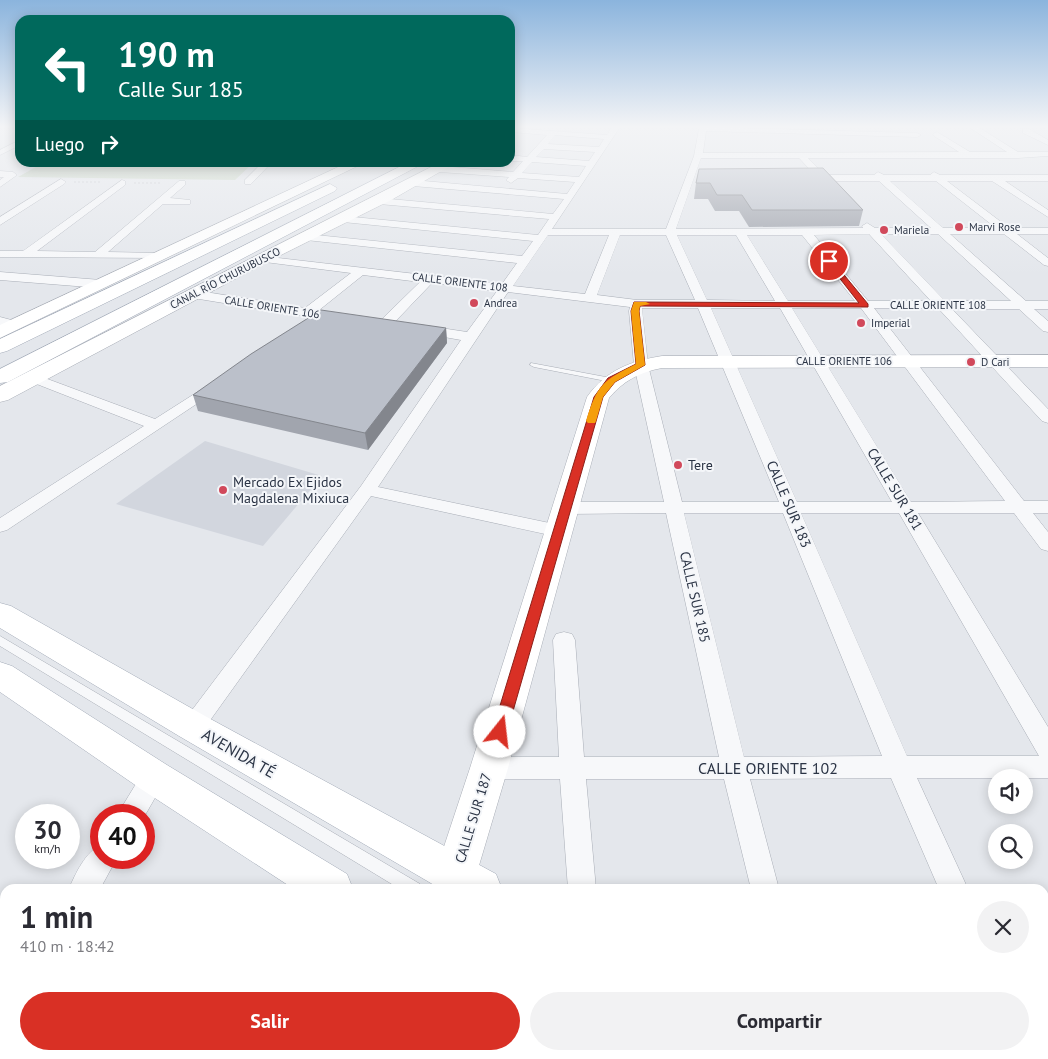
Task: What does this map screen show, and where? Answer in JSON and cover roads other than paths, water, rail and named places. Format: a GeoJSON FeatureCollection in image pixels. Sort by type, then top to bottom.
{"type":"FeatureCollection","features":[{"type":"Feature","properties":{"kind":"street"},"geometry":{"type":"LineString","coordinates":[[0,184],[11,176]]}},
{"type":"Feature","properties":{"kind":"street"},"geometry":{"type":"LineString","coordinates":[[248,182],[254,176]]}},
{"type":"Feature","properties":{"kind":"street"},"geometry":{"type":"LineString","coordinates":[[5,326],[340,176]]}},
{"type":"Feature","properties":{"kind":"street"},"geometry":{"type":"LineString","coordinates":[[0,347],[343,176]]}},
{"type":"Feature","properties":{"kind":"street","name":"CANAL RÍO CHURUBUSCO"},"geometry":{"type":"LineString","coordinates":[[0,377],[392,176]]}},
{"type":"Feature","properties":{"kind":"street","name":"CANAL RÍO CHURUBUSCO"},"geometry":{"type":"LineString","coordinates":[[0,396],[193,294],[425,176]]}},
{"type":"Feature","properties":{"kind":"street"},"geometry":{"type":"LineString","coordinates":[[485,210],[515,176]]}},
{"type":"Feature","properties":{"kind":"street"},"geometry":{"type":"LineString","coordinates":[[534,176],[581,180]]}},
{"type":"Feature","properties":{"kind":"street"},"geometry":{"type":"LineString","coordinates":[[192,726],[367,490],[470,337],[583,176]]}},
{"type":"Feature","properties":{"kind":"street"},"geometry":{"type":"LineString","coordinates":[[670,232],[694,176]]}},
{"type":"Feature","properties":{"kind":"street"},"geometry":{"type":"LineString","coordinates":[[803,178],[1037,176]]}},
{"type":"Feature","properties":{"kind":"street"},"geometry":{"type":"LineString","coordinates":[[823,178],[841,198]]}},
{"type":"Feature","properties":{"kind":"street"},"geometry":{"type":"LineString","coordinates":[[881,178],[1048,328]]}},
{"type":"Feature","properties":{"kind":"street"},"geometry":{"type":"LineString","coordinates":[[938,178],[1048,263]]}},
{"type":"Feature","properties":{"kind":"street"},"geometry":{"type":"LineString","coordinates":[[995,178],[1048,214]]}},
{"type":"Feature","properties":{"kind":"street"},"geometry":{"type":"LineString","coordinates":[[0,222],[61,182]]}},
{"type":"Feature","properties":{"kind":"street"},"geometry":{"type":"LineString","coordinates":[[26,254],[122,182]]}},
{"type":"Feature","properties":{"kind":"street"},"geometry":{"type":"LineString","coordinates":[[98,255],[182,183]]}},
{"type":"Feature","properties":{"kind":"street"},"geometry":{"type":"LineString","coordinates":[[412,183],[485,210],[542,235],[739,231],[1048,231]]}},
{"type":"Feature","properties":{"kind":"street"},"geometry":{"type":"LineString","coordinates":[[343,219],[485,210],[570,197]]}},
{"type":"Feature","properties":{"kind":"street"},"geometry":{"type":"LineString","coordinates":[[163,201],[187,202]]}},
{"type":"Feature","properties":{"kind":"street"},"geometry":{"type":"LineString","coordinates":[[379,201],[556,217]]}},
{"type":"Feature","properties":{"kind":"street"},"geometry":{"type":"LineString","coordinates":[[860,218],[1048,418]]}},
{"type":"Feature","properties":{"kind":"street","name":"CALLE SUR 181"},"geometry":{"type":"LineString","coordinates":[[739,231],[906,507],[1048,749]]}},
{"type":"Feature","properties":{"kind":"street"},"geometry":{"type":"LineString","coordinates":[[805,231],[865,305],[1048,545]]}},
{"type":"Feature","properties":{"kind":"street"},"geometry":{"type":"LineString","coordinates":[[590,299],[616,232]]}},
{"type":"Feature","properties":{"kind":"street","name":"CALLE SUR 183"},"geometry":{"type":"LineString","coordinates":[[670,232],[730,362],[899,768],[952,884]]}},
{"type":"Feature","properties":{"kind":"street"},"geometry":{"type":"LineString","coordinates":[[306,237],[525,260]]}},
{"type":"Feature","properties":{"kind":"street"},"geometry":{"type":"LineString","coordinates":[[0,254],[160,256]]}},
{"type":"Feature","properties":{"kind":"street","name":"CALLE ORIENTE 108"},"geometry":{"type":"LineString","coordinates":[[262,259],[637,304],[705,306],[1048,305]]}},
{"type":"Feature","properties":{"kind":"street"},"geometry":{"type":"LineString","coordinates":[[308,320],[360,271]]}},
{"type":"Feature","properties":{"kind":"street"},"geometry":{"type":"LineString","coordinates":[[0,276],[102,284]]}},
{"type":"Feature","properties":{"kind":"street"},"geometry":{"type":"LineString","coordinates":[[385,324],[430,278]]}},
{"type":"Feature","properties":{"kind":"street","name":"CALLE ORIENTE 106"},"geometry":{"type":"LineString","coordinates":[[193,294],[308,320],[325,316],[351,319]]}},
{"type":"Feature","properties":{"kind":"street","name":"CALLE SUR 185"},"geometry":{"type":"LineString","coordinates":[[637,304],[635,311],[641,365],[734,767],[764,884]]}},
{"type":"Feature","properties":{"kind":"street"},"geometry":{"type":"LineString","coordinates":[[368,322],[470,337]]}},
{"type":"Feature","properties":{"kind":"street","name":"CALLE ORIENTE 106"},"geometry":{"type":"LineString","coordinates":[[641,365],[662,362],[1048,361]]}},
{"type":"Feature","properties":{"kind":"street","name":"CALLE SUR 187"},"geometry":{"type":"LineString","coordinates":[[438,884],[489,768],[598,397],[611,380],[641,365]]}},
{"type":"Feature","properties":{"kind":"street"},"geometry":{"type":"LineString","coordinates":[[34,378],[156,426]]}},
{"type":"Feature","properties":{"kind":"street"},"geometry":{"type":"LineString","coordinates":[[0,526],[226,380]]}},
{"type":"Feature","properties":{"kind":"street"},"geometry":{"type":"LineString","coordinates":[[367,490],[562,520],[675,508],[1048,507]]}},
{"type":"Feature","properties":{"kind":"street","name":"AVENIDA TÉ"},"geometry":{"type":"LineString","coordinates":[[0,614],[192,726],[434,884]]}},
{"type":"Feature","properties":{"kind":"street"},"geometry":{"type":"LineString","coordinates":[[564,640],[582,884]]}},
{"type":"Feature","properties":{"kind":"street"},"geometry":{"type":"LineString","coordinates":[[0,675],[154,777],[324,884]]}},
{"type":"Feature","properties":{"kind":"street","name":"CALLE ORIENTE 102"},"geometry":{"type":"LineString","coordinates":[[489,768],[1048,767]]}},
{"type":"Feature","properties":{"kind":"street"},"geometry":{"type":"LineString","coordinates":[[137,804],[154,777]]}},
{"type":"Feature","properties":{"kind":"street"},"geometry":{"type":"LineString","coordinates":[[86,884],[96,869]]}},
{"type":"Feature","properties":{"kind":"lane"},"geometry":{"type":"LineString","coordinates":[[534,366],[611,380]]}},
{"type":"Feature","properties":{"kind":"lane"},"geometry":{"type":"LineString","coordinates":[[0,640],[433,884]]}},
{"type":"Feature","properties":{"kind":"place","name":"Marvi Rose"},"geometry":{"type":"Point","coordinates":[959,227]}},
{"type":"Feature","properties":{"kind":"place","name":"Mariela"},"geometry":{"type":"Point","coordinates":[884,230]}},
{"type":"Feature","properties":{"kind":"place","name":"Andrea"},"geometry":{"type":"Point","coordinates":[474,303]}},
{"type":"Feature","properties":{"kind":"place","name":"Imperial"},"geometry":{"type":"Point","coordinates":[861,323]}},
{"type":"Feature","properties":{"kind":"place","name":"D Cari"},"geometry":{"type":"Point","coordinates":[971,362]}},
{"type":"Feature","properties":{"kind":"place","name":"Tere"},"geometry":{"type":"Point","coordinates":[678,465]}},
{"type":"Feature","properties":{"kind":"place","name":"Mercado Ex Ejidos Magdalena Mixiuca"},"geometry":{"type":"Point","coordinates":[223,490]}}]}
